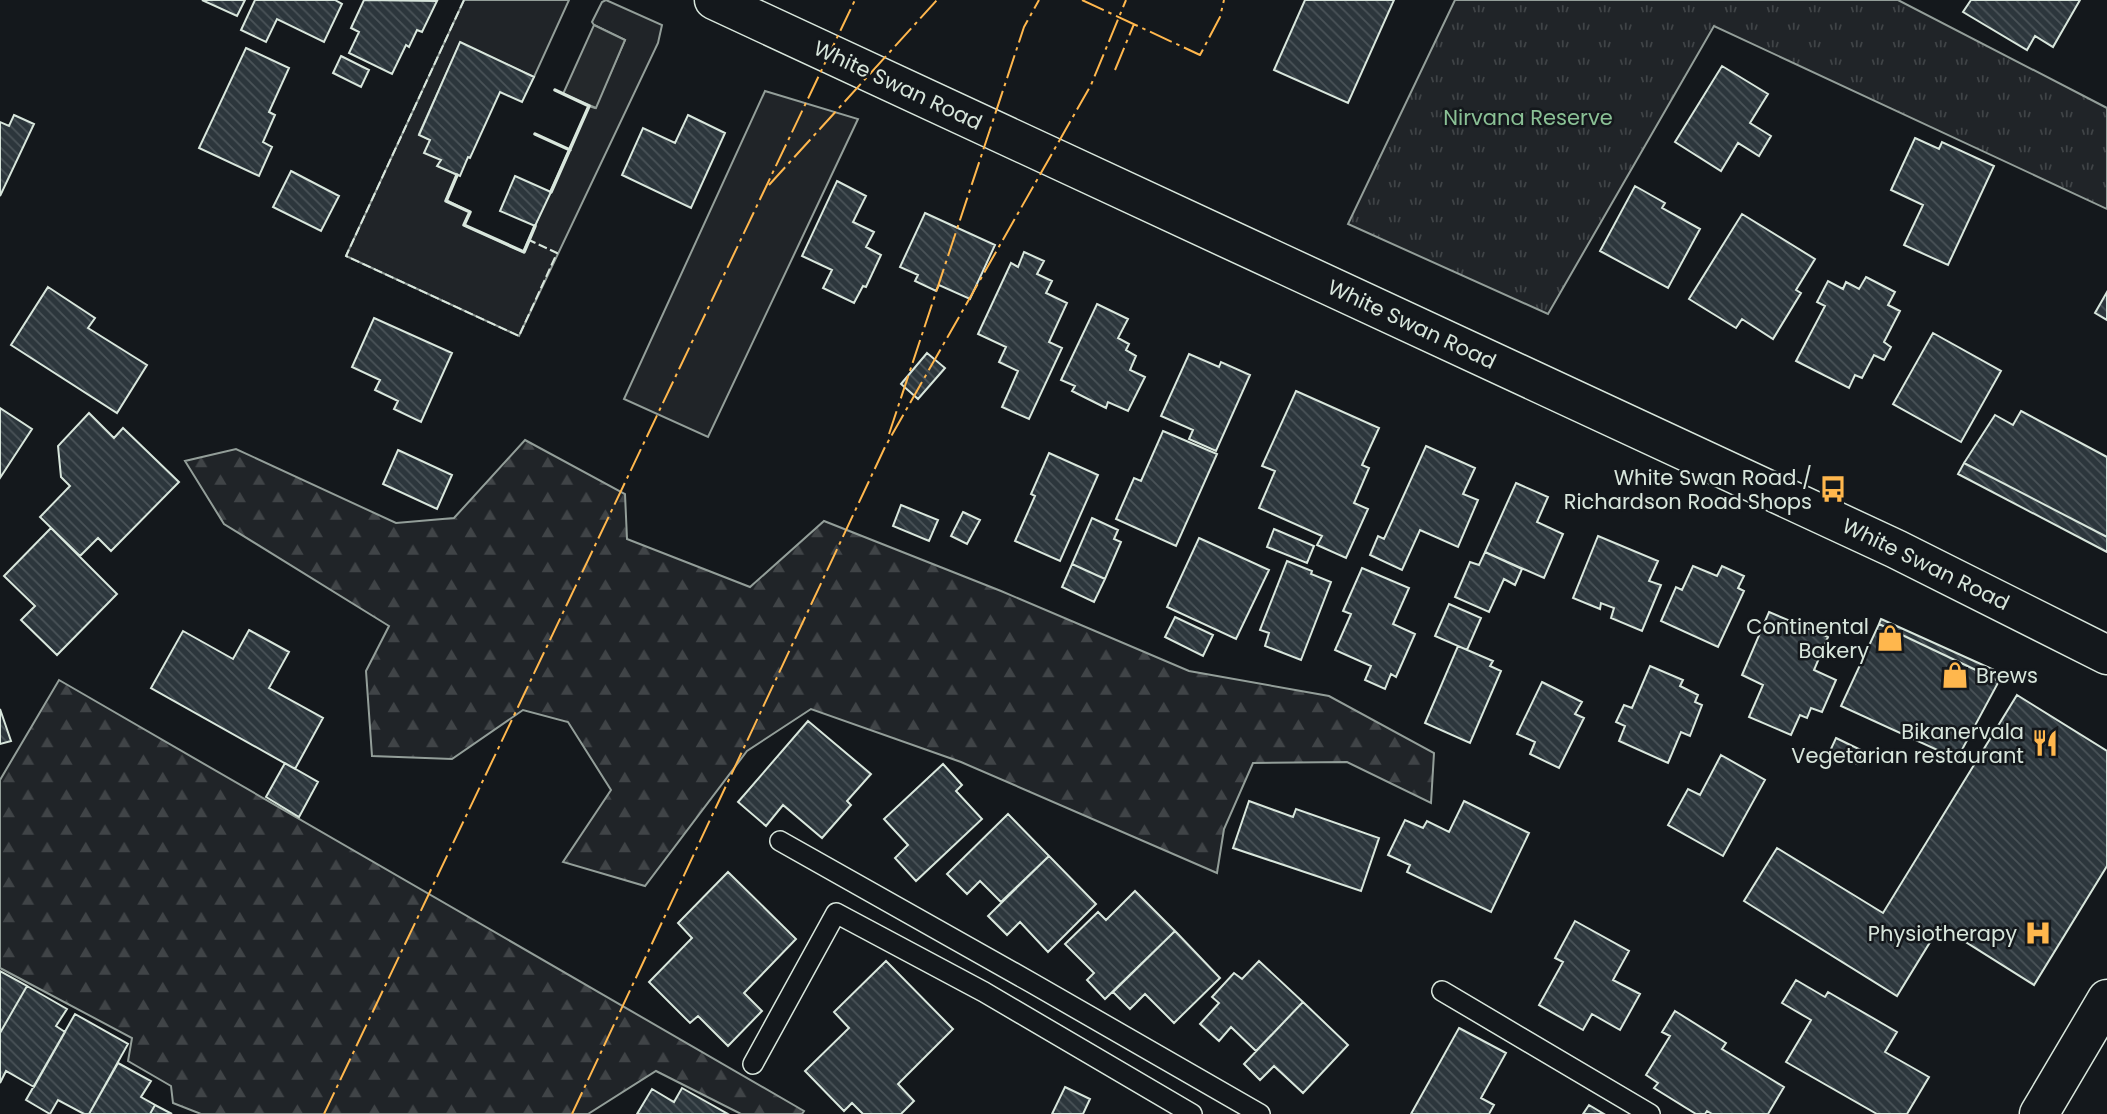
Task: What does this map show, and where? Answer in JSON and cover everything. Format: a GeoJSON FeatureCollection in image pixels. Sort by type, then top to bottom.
{"type":"FeatureCollection","features":[{"type":"Feature","properties":{"kind":"main road","name":"White Swan Road"},"geometry":{"type":"LineString","coordinates":[[714,0],[1883,543],[2107,655]]}},
{"type":"Feature","properties":{"kind":"main road"},"geometry":{"type":"LineString","coordinates":[[2029,615],[2107,630]]}},
{"type":"Feature","properties":{"kind":"main road"},"geometry":{"type":"LineString","coordinates":[[2039,1114],[2107,999]]}},
{"type":"Feature","properties":{"kind":"lane"},"geometry":{"type":"LineString","coordinates":[[780,841],[1260,1114]]}},
{"type":"Feature","properties":{"kind":"lane"},"geometry":{"type":"LineString","coordinates":[[753,1064],[836,913],[984,992],[1192,1114]]}},
{"type":"Feature","properties":{"kind":"lane"},"geometry":{"type":"LineString","coordinates":[[1442,990],[1650,1114]]}},
{"type":"Feature","properties":{"kind":"green space"},"geometry":{"type":"Polygon","coordinates":[[[464,0],[569,0],[534,77],[460,43],[419,134],[430,140],[441,160],[438,166],[457,175],[446,200],[470,212],[464,225],[523,252],[589,106],[595,108],[625,40],[592,22],[602,2],[606,0],[662,25],[658,43],[519,336],[346,256],[464,0]]]}},
{"type":"Feature","properties":{"kind":"green space","name":"Nirvana Reserve"},"geometry":{"type":"Polygon","coordinates":[[[1455,0],[1898,0],[2107,108],[2107,209],[1714,26],[1548,314],[1348,224],[1455,0]]]}},
{"type":"Feature","properties":{"kind":"green space"},"geometry":{"type":"Polygon","coordinates":[[[765,91],[858,119],[708,437],[624,399],[765,91]]]}},
{"type":"Feature","properties":{"kind":"green space"},"geometry":{"type":"Polygon","coordinates":[[[525,440],[625,494],[627,539],[750,587],[824,521],[1001,591],[1189,671],[1329,696],[1434,753],[1431,803],[1347,762],[1253,763],[1224,829],[1217,873],[961,762],[811,709],[747,751],[645,886],[563,862],[611,790],[568,722],[523,710],[452,759],[372,756],[366,671],[389,626],[224,524],[185,461],[236,449],[396,523],[454,518],[525,440]]]}},
{"type":"Feature","properties":{"kind":"green space"},"geometry":{"type":"Polygon","coordinates":[[[59,680],[804,1111],[802,1114],[741,1114],[656,1071],[588,1114],[201,1114],[173,1103],[171,1086],[128,1061],[132,1038],[0,968],[0,780],[59,680]]]}},
{"type":"Feature","properties":{"kind":"shaded area"},"geometry":{"type":"Polygon","coordinates":[[[594,25],[625,40],[596,108],[563,94],[594,25]]]}},
{"type":"Feature","properties":{"kind":"building"},"geometry":{"type":"Polygon","coordinates":[[[202,0],[245,0],[237,16],[202,0]]]}},
{"type":"Feature","properties":{"kind":"building"},"geometry":{"type":"Polygon","coordinates":[[[255,0],[335,0],[342,4],[324,42],[277,19],[266,42],[241,30],[255,0]]]}},
{"type":"Feature","properties":{"kind":"building"},"geometry":{"type":"Polygon","coordinates":[[[364,0],[437,1],[422,32],[417,30],[409,47],[406,45],[392,74],[349,53],[359,32],[351,28],[364,0]]]}},
{"type":"Feature","properties":{"kind":"building"},"geometry":{"type":"Polygon","coordinates":[[[1305,0],[1394,0],[1348,103],[1274,70],[1305,0]]]}},
{"type":"Feature","properties":{"kind":"building"},"geometry":{"type":"Polygon","coordinates":[[[1971,0],[2080,0],[2053,47],[2035,36],[2027,50],[1963,12],[1971,0]]]}},
{"type":"Feature","properties":{"kind":"building"},"geometry":{"type":"Polygon","coordinates":[[[460,42],[534,77],[522,102],[500,92],[460,176],[437,166],[441,160],[424,153],[430,140],[419,135],[460,42]]]}},
{"type":"Feature","properties":{"kind":"building"},"geometry":{"type":"Polygon","coordinates":[[[246,48],[289,68],[269,112],[275,115],[263,142],[272,147],[259,176],[199,148],[246,48]]]}},
{"type":"Feature","properties":{"kind":"building"},"geometry":{"type":"Polygon","coordinates":[[[341,56],[369,70],[361,87],[333,73],[341,56]]]}},
{"type":"Feature","properties":{"kind":"building"},"geometry":{"type":"Polygon","coordinates":[[[1722,66],[1768,94],[1750,123],[1771,136],[1759,156],[1738,143],[1721,171],[1675,142],[1722,66]]]}},
{"type":"Feature","properties":{"kind":"building"},"geometry":{"type":"Polygon","coordinates":[[[14,115],[34,124],[0,196],[0,122],[9,126],[14,115]]]}},
{"type":"Feature","properties":{"kind":"building"},"geometry":{"type":"Polygon","coordinates":[[[688,115],[725,133],[691,208],[622,175],[643,128],[675,143],[688,115]]]}},
{"type":"Feature","properties":{"kind":"building"},"geometry":{"type":"Polygon","coordinates":[[[1915,138],[1939,149],[1942,142],[1994,166],[1948,265],[1904,245],[1923,205],[1891,190],[1915,138]]]}},
{"type":"Feature","properties":{"kind":"building"},"geometry":{"type":"Polygon","coordinates":[[[291,171],[339,196],[321,231],[273,207],[291,171]]]}},
{"type":"Feature","properties":{"kind":"building"},"geometry":{"type":"Polygon","coordinates":[[[515,176],[551,192],[535,226],[500,211],[515,176]]]}},
{"type":"Feature","properties":{"kind":"building"},"geometry":{"type":"Polygon","coordinates":[[[837,181],[866,196],[853,222],[874,232],[866,247],[881,255],[866,287],[863,286],[854,303],[823,288],[832,270],[802,256],[837,181]]]}},
{"type":"Feature","properties":{"kind":"building"},"geometry":{"type":"Polygon","coordinates":[[[1635,186],[1665,203],[1662,208],[1700,229],[1668,288],[1600,251],[1635,186]]]}},
{"type":"Feature","properties":{"kind":"building"},"geometry":{"type":"Polygon","coordinates":[[[925,213],[995,245],[970,299],[939,285],[936,291],[915,281],[918,275],[900,267],[925,213]]]}},
{"type":"Feature","properties":{"kind":"building"},"geometry":{"type":"Polygon","coordinates":[[[1742,214],[1815,259],[1796,290],[1801,293],[1773,339],[1742,319],[1736,328],[1689,299],[1742,214]]]}},
{"type":"Feature","properties":{"kind":"building"},"geometry":{"type":"Polygon","coordinates":[[[1024,252],[1044,261],[1037,274],[1052,281],[1046,293],[1067,303],[1049,342],[1062,348],[1029,419],[1002,407],[1018,371],[999,362],[1006,347],[978,334],[1011,263],[1018,267],[1024,252]]]}},
{"type":"Feature","properties":{"kind":"building"},"geometry":{"type":"Polygon","coordinates":[[[1866,277],[1895,292],[1888,305],[1900,311],[1884,342],[1891,347],[1884,360],[1874,355],[1862,378],[1855,375],[1849,388],[1796,361],[1825,306],[1817,302],[1828,281],[1843,289],[1846,282],[1859,289],[1866,277]]]}},
{"type":"Feature","properties":{"kind":"building"},"geometry":{"type":"Polygon","coordinates":[[[48,287],[95,318],[88,328],[147,365],[117,413],[11,345],[48,287]]]}},
{"type":"Feature","properties":{"kind":"building"},"geometry":{"type":"Polygon","coordinates":[[[2107,292],[2107,320],[2095,313],[2107,292]]]}},
{"type":"Feature","properties":{"kind":"building"},"geometry":{"type":"Polygon","coordinates":[[[1097,304],[1128,319],[1118,338],[1129,344],[1126,350],[1136,356],[1130,370],[1145,377],[1128,411],[1108,402],[1106,408],[1072,391],[1075,386],[1061,380],[1097,304]]]}},
{"type":"Feature","properties":{"kind":"building"},"geometry":{"type":"Polygon","coordinates":[[[374,318],[452,353],[421,422],[394,409],[398,401],[375,390],[380,380],[352,367],[374,318]]]}},
{"type":"Feature","properties":{"kind":"building"},"geometry":{"type":"Polygon","coordinates":[[[1933,333],[2001,371],[1961,442],[1893,404],[1933,333]]]}},
{"type":"Feature","properties":{"kind":"building"},"geometry":{"type":"Polygon","coordinates":[[[927,353],[945,368],[918,399],[901,384],[927,353]]]}},
{"type":"Feature","properties":{"kind":"building"},"geometry":{"type":"Polygon","coordinates":[[[1189,354],[1219,367],[1221,362],[1250,375],[1216,451],[1189,439],[1193,430],[1161,416],[1189,354]]]}},
{"type":"Feature","properties":{"kind":"building"},"geometry":{"type":"Polygon","coordinates":[[[1296,391],[1379,428],[1362,465],[1369,468],[1354,503],[1368,509],[1346,558],[1317,545],[1322,536],[1259,508],[1275,471],[1262,466],[1296,391]]]}},
{"type":"Feature","properties":{"kind":"building"},"geometry":{"type":"Polygon","coordinates":[[[0,408],[32,429],[0,478],[0,408]]]}},
{"type":"Feature","properties":{"kind":"building"},"geometry":{"type":"Polygon","coordinates":[[[2021,411],[2107,457],[2107,537],[1964,463],[1995,415],[2013,425],[2021,411]]]}},
{"type":"Feature","properties":{"kind":"building"},"geometry":{"type":"Polygon","coordinates":[[[89,413],[114,438],[123,428],[179,482],[111,551],[98,538],[80,556],[40,517],[70,486],[61,477],[58,446],[89,413]]]}},
{"type":"Feature","properties":{"kind":"building"},"geometry":{"type":"Polygon","coordinates":[[[1163,431],[1217,454],[1176,546],[1116,519],[1134,478],[1141,481],[1163,431]]]}},
{"type":"Feature","properties":{"kind":"building"},"geometry":{"type":"Polygon","coordinates":[[[1426,446],[1475,468],[1463,494],[1478,500],[1458,547],[1420,530],[1402,570],[1370,555],[1378,536],[1384,539],[1426,446]]]}},
{"type":"Feature","properties":{"kind":"building"},"geometry":{"type":"Polygon","coordinates":[[[398,450],[452,475],[437,509],[383,484],[398,450]]]}},
{"type":"Feature","properties":{"kind":"building"},"geometry":{"type":"Polygon","coordinates":[[[1049,453],[1098,475],[1060,561],[1015,541],[1035,496],[1031,494],[1049,453]]]}},
{"type":"Feature","properties":{"kind":"building"},"geometry":{"type":"Polygon","coordinates":[[[1964,463],[2107,537],[2107,552],[1958,474],[1964,463]]]}},
{"type":"Feature","properties":{"kind":"building"},"geometry":{"type":"Polygon","coordinates":[[[1516,483],[1548,497],[1537,522],[1563,534],[1544,578],[1485,552],[1516,483]]]}},
{"type":"Feature","properties":{"kind":"building"},"geometry":{"type":"Polygon","coordinates":[[[901,505],[938,520],[929,541],[893,526],[901,505]]]}},
{"type":"Feature","properties":{"kind":"building"},"geometry":{"type":"Polygon","coordinates":[[[963,512],[980,520],[967,544],[951,536],[963,512]]]}},
{"type":"Feature","properties":{"kind":"building"},"geometry":{"type":"Polygon","coordinates":[[[1092,518],[1118,530],[1114,539],[1121,542],[1105,579],[1072,564],[1092,518]]]}},
{"type":"Feature","properties":{"kind":"building"},"geometry":{"type":"Polygon","coordinates":[[[51,528],[117,594],[57,655],[21,620],[35,606],[4,576],[51,528]]]}},
{"type":"Feature","properties":{"kind":"building"},"geometry":{"type":"Polygon","coordinates":[[[1274,529],[1314,546],[1307,563],[1267,547],[1274,529]]]}},
{"type":"Feature","properties":{"kind":"building"},"geometry":{"type":"Polygon","coordinates":[[[1598,536],[1658,561],[1649,581],[1661,585],[1642,631],[1611,618],[1614,608],[1601,603],[1600,609],[1573,598],[1598,536]]]}},
{"type":"Feature","properties":{"kind":"building"},"geometry":{"type":"Polygon","coordinates":[[[1199,538],[1269,570],[1236,639],[1167,607],[1199,538]]]}},
{"type":"Feature","properties":{"kind":"building"},"geometry":{"type":"Polygon","coordinates":[[[1485,552],[1522,569],[1515,585],[1504,579],[1489,612],[1455,597],[1470,562],[1479,565],[1485,552]]]}},
{"type":"Feature","properties":{"kind":"building"},"geometry":{"type":"Polygon","coordinates":[[[1287,561],[1331,582],[1301,660],[1265,646],[1269,633],[1260,630],[1287,561]]]}},
{"type":"Feature","properties":{"kind":"building"},"geometry":{"type":"Polygon","coordinates":[[[1072,564],[1105,579],[1094,602],[1062,587],[1072,564]]]}},
{"type":"Feature","properties":{"kind":"building"},"geometry":{"type":"Polygon","coordinates":[[[1693,566],[1717,576],[1722,566],[1744,576],[1738,588],[1744,591],[1718,647],[1661,621],[1676,587],[1682,590],[1693,566]]]}},
{"type":"Feature","properties":{"kind":"building"},"geometry":{"type":"Polygon","coordinates":[[[1362,568],[1409,588],[1393,624],[1415,634],[1396,677],[1391,674],[1385,689],[1365,680],[1371,666],[1335,650],[1351,614],[1343,611],[1362,568]]]}},
{"type":"Feature","properties":{"kind":"building"},"geometry":{"type":"Polygon","coordinates":[[[1449,604],[1481,618],[1467,650],[1435,636],[1449,604]]]}},
{"type":"Feature","properties":{"kind":"building"},"geometry":{"type":"Polygon","coordinates":[[[1769,612],[1828,637],[1814,670],[1836,680],[1822,712],[1811,708],[1807,718],[1800,715],[1791,735],[1749,717],[1763,685],[1742,675],[1769,612]]]}},
{"type":"Feature","properties":{"kind":"building"},"geometry":{"type":"Polygon","coordinates":[[[1175,617],[1213,635],[1203,656],[1165,637],[1175,617]]]}},
{"type":"Feature","properties":{"kind":"building"},"geometry":{"type":"Polygon","coordinates":[[[1881,619],[2003,674],[1999,681],[1879,624],[1881,619]]]}},
{"type":"Feature","properties":{"kind":"building"},"geometry":{"type":"Polygon","coordinates":[[[1879,624],[1999,681],[1957,759],[1841,706],[1879,624]]]}},
{"type":"Feature","properties":{"kind":"building"},"geometry":{"type":"Polygon","coordinates":[[[249,630],[289,652],[269,688],[323,718],[295,769],[151,688],[183,631],[233,659],[249,630]]]}},
{"type":"Feature","properties":{"kind":"building"},"geometry":{"type":"Polygon","coordinates":[[[1458,646],[1493,661],[1490,666],[1501,671],[1470,743],[1425,723],[1458,646]]]}},
{"type":"Feature","properties":{"kind":"building"},"geometry":{"type":"Polygon","coordinates":[[[1650,666],[1683,680],[1680,686],[1698,695],[1695,702],[1702,705],[1690,736],[1681,732],[1668,763],[1619,741],[1625,726],[1616,722],[1624,705],[1632,708],[1650,666]]]}},
{"type":"Feature","properties":{"kind":"building"},"geometry":{"type":"Polygon","coordinates":[[[1542,682],[1582,702],[1575,714],[1584,718],[1559,768],[1530,754],[1535,742],[1517,734],[1542,682]]]}},
{"type":"Feature","properties":{"kind":"building"},"geometry":{"type":"Polygon","coordinates":[[[2017,695],[2107,751],[2107,866],[2034,985],[1940,926],[1897,996],[1744,901],[1777,848],[1883,913],[2017,695]]]}},
{"type":"Feature","properties":{"kind":"building"},"geometry":{"type":"Polygon","coordinates":[[[0,709],[11,741],[0,744],[0,709]]]}},
{"type":"Feature","properties":{"kind":"building"},"geometry":{"type":"Polygon","coordinates":[[[808,721],[871,774],[847,801],[851,805],[822,838],[783,805],[766,826],[738,802],[808,721]]]}},
{"type":"Feature","properties":{"kind":"building"},"geometry":{"type":"Polygon","coordinates":[[[1836,738],[1863,751],[1857,764],[1830,751],[1836,738]]]}},
{"type":"Feature","properties":{"kind":"building"},"geometry":{"type":"Polygon","coordinates":[[[1721,755],[1765,780],[1723,856],[1668,825],[1688,789],[1700,795],[1721,755]]]}},
{"type":"Feature","properties":{"kind":"building"},"geometry":{"type":"Polygon","coordinates":[[[285,763],[318,782],[299,817],[266,797],[285,763]]]}},
{"type":"Feature","properties":{"kind":"building"},"geometry":{"type":"Polygon","coordinates":[[[943,764],[962,785],[956,791],[982,819],[916,881],[895,858],[908,845],[884,819],[943,764]]]}},
{"type":"Feature","properties":{"kind":"building"},"geometry":{"type":"Polygon","coordinates":[[[1249,801],[1293,817],[1296,809],[1379,838],[1361,891],[1233,848],[1249,801]]]}},
{"type":"Feature","properties":{"kind":"building"},"geometry":{"type":"Polygon","coordinates":[[[1464,801],[1529,833],[1491,912],[1407,872],[1410,865],[1388,855],[1405,820],[1423,828],[1427,821],[1449,832],[1464,801]]]}},
{"type":"Feature","properties":{"kind":"building"},"geometry":{"type":"Polygon","coordinates":[[[1008,814],[1049,856],[1001,902],[980,881],[967,894],[947,874],[1008,814]]]}},
{"type":"Feature","properties":{"kind":"building"},"geometry":{"type":"Polygon","coordinates":[[[1049,856],[1096,904],[1048,952],[1020,922],[1007,935],[988,916],[1049,856]]]}},
{"type":"Feature","properties":{"kind":"building"},"geometry":{"type":"Polygon","coordinates":[[[728,872],[796,939],[744,993],[762,1011],[728,1046],[698,1016],[690,1023],[649,982],[692,938],[678,923],[728,872]]]}},
{"type":"Feature","properties":{"kind":"building"},"geometry":{"type":"Polygon","coordinates":[[[1135,891],[1175,931],[1105,999],[1087,980],[1094,973],[1065,944],[1098,912],[1106,920],[1135,891]]]}},
{"type":"Feature","properties":{"kind":"building"},"geometry":{"type":"Polygon","coordinates":[[[1575,921],[1629,951],[1613,980],[1640,994],[1620,1030],[1592,1014],[1583,1030],[1539,1005],[1563,962],[1555,958],[1575,921]]]}},
{"type":"Feature","properties":{"kind":"building"},"geometry":{"type":"Polygon","coordinates":[[[1175,931],[1220,978],[1174,1023],[1145,994],[1130,1009],[1113,992],[1175,931]]]}},
{"type":"Feature","properties":{"kind":"building"},"geometry":{"type":"Polygon","coordinates":[[[886,961],[953,1029],[898,1084],[914,1101],[901,1114],[863,1114],[852,1103],[844,1111],[805,1071],[849,1028],[834,1012],[886,961]]]}},
{"type":"Feature","properties":{"kind":"building"},"geometry":{"type":"Polygon","coordinates":[[[1259,961],[1303,1002],[1256,1051],[1231,1027],[1219,1041],[1200,1024],[1219,1003],[1212,997],[1234,973],[1242,979],[1259,961]]]}},
{"type":"Feature","properties":{"kind":"building"},"geometry":{"type":"Polygon","coordinates":[[[0,971],[27,986],[0,1033],[0,971]]]}},
{"type":"Feature","properties":{"kind":"building"},"geometry":{"type":"Polygon","coordinates":[[[1796,980],[1825,997],[1828,992],[1897,1032],[1885,1052],[1929,1077],[1907,1114],[1877,1114],[1786,1062],[1811,1020],[1782,1003],[1796,980]]]}},
{"type":"Feature","properties":{"kind":"building"},"geometry":{"type":"Polygon","coordinates":[[[27,986],[67,1009],[56,1026],[65,1032],[34,1087],[6,1071],[0,1083],[0,1033],[27,986]]]}},
{"type":"Feature","properties":{"kind":"building"},"geometry":{"type":"Polygon","coordinates":[[[1303,1002],[1348,1045],[1303,1093],[1274,1066],[1260,1080],[1244,1064],[1303,1002]]]}},
{"type":"Feature","properties":{"kind":"building"},"geometry":{"type":"Polygon","coordinates":[[[1675,1011],[1726,1043],[1722,1049],[1784,1087],[1768,1114],[1712,1114],[1707,1111],[1705,1114],[1696,1114],[1654,1088],[1658,1083],[1646,1075],[1670,1036],[1662,1032],[1675,1011]]]}},
{"type":"Feature","properties":{"kind":"building"},"geometry":{"type":"Polygon","coordinates":[[[75,1014],[128,1044],[89,1114],[58,1100],[50,1114],[26,1100],[75,1014]]]}},
{"type":"Feature","properties":{"kind":"building"},"geometry":{"type":"Polygon","coordinates":[[[1459,1028],[1506,1053],[1481,1098],[1494,1105],[1489,1114],[1411,1114],[1459,1028]]]}},
{"type":"Feature","properties":{"kind":"building"},"geometry":{"type":"Polygon","coordinates":[[[118,1063],[151,1081],[141,1097],[155,1105],[150,1114],[89,1114],[118,1063]]]}},
{"type":"Feature","properties":{"kind":"building"},"geometry":{"type":"Polygon","coordinates":[[[1065,1087],[1090,1099],[1083,1114],[1052,1114],[1065,1087]]]}},
{"type":"Feature","properties":{"kind":"building"},"geometry":{"type":"Polygon","coordinates":[[[682,1088],[728,1114],[637,1114],[652,1089],[674,1102],[682,1088]]]}},
{"type":"Feature","properties":{"kind":"building"},"geometry":{"type":"Polygon","coordinates":[[[155,1105],[172,1114],[150,1114],[155,1105]]]}},
{"type":"Feature","properties":{"kind":"building"},"geometry":{"type":"Polygon","coordinates":[[[1589,1105],[1604,1114],[1583,1114],[1589,1105]]]}},
{"type":"Feature","properties":{"kind":"fence"},"geometry":{"type":"LineString","coordinates":[[464,0],[346,256],[519,336],[557,253],[529,240]]}},
{"type":"Feature","properties":{"kind":"wall"},"geometry":{"type":"LineString","coordinates":[[551,192],[589,106],[555,90]]}},
{"type":"Feature","properties":{"kind":"wall"},"geometry":{"type":"LineString","coordinates":[[535,134],[570,150]]}},
{"type":"Feature","properties":{"kind":"wall"},"geometry":{"type":"LineString","coordinates":[[457,175],[446,201],[470,212],[464,225],[524,252],[535,226]]}},
{"type":"Feature","properties":{"kind":"power"},"geometry":{"type":"LineString","coordinates":[[324,1114],[855,0]]}},
{"type":"Feature","properties":{"kind":"power"},"geometry":{"type":"LineString","coordinates":[[769,185],[937,0]]}},
{"type":"Feature","properties":{"kind":"power"},"geometry":{"type":"LineString","coordinates":[[889,434],[1024,27],[1039,0]]}},
{"type":"Feature","properties":{"kind":"power"},"geometry":{"type":"LineString","coordinates":[[1082,0],[1200,55],[1220,17],[1224,0]]}},
{"type":"Feature","properties":{"kind":"power"},"geometry":{"type":"LineString","coordinates":[[572,1114],[885,447],[1091,85],[1126,0]]}},
{"type":"Feature","properties":{"kind":"power"},"geometry":{"type":"LineString","coordinates":[[1115,70],[1134,24]]}},
{"type":"Feature","properties":{"kind":"place","name":"White Swan Road / Richardson Road Shops"},"geometry":{"type":"Point","coordinates":[1833,489]}},
{"type":"Feature","properties":{"kind":"place","name":"Continental Bakery"},"geometry":{"type":"Point","coordinates":[1890,638]}},
{"type":"Feature","properties":{"kind":"place","name":"Brews"},"geometry":{"type":"Point","coordinates":[1955,675]}},
{"type":"Feature","properties":{"kind":"place","name":"Bikanervala Vegetarian restaurant"},"geometry":{"type":"Point","coordinates":[2045,743]}},
{"type":"Feature","properties":{"kind":"place","name":"Physiotherapy"},"geometry":{"type":"Point","coordinates":[2038,933]}}]}
